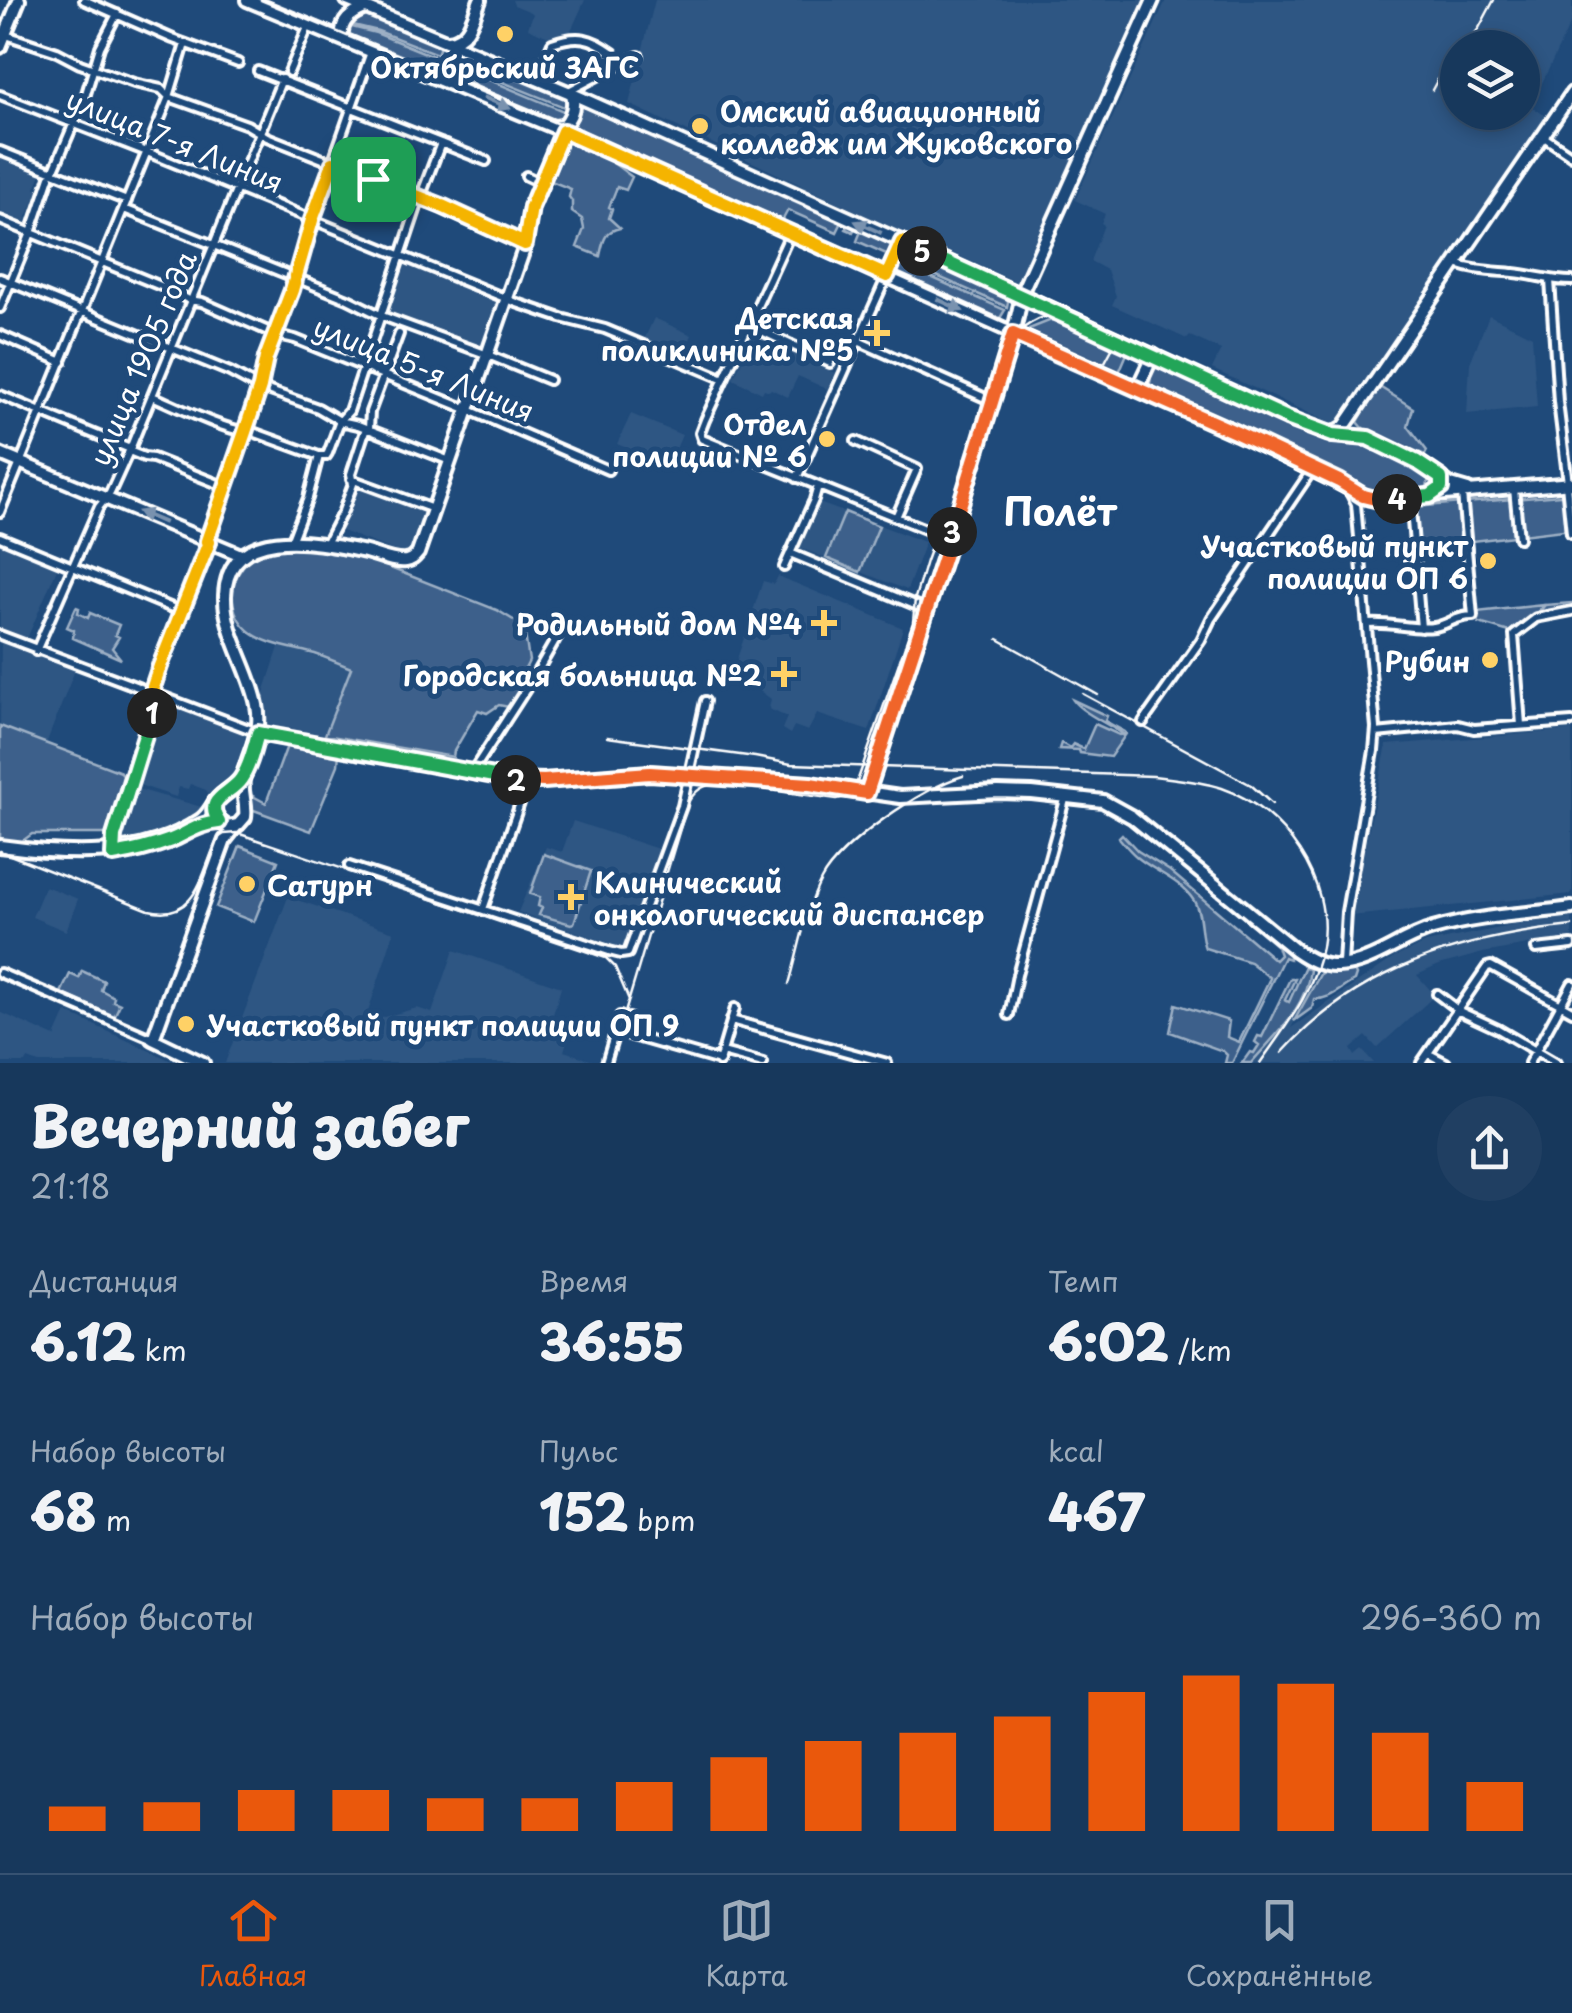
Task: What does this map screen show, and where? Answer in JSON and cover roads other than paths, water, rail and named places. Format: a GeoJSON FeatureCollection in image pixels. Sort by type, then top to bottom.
{"type":"FeatureCollection","features":[{"type":"Feature","properties":{"kind":"main road"},"geometry":{"type":"LineString","coordinates":[[2,39],[19,0]]}},
{"type":"Feature","properties":{"kind":"main road"},"geometry":{"type":"LineString","coordinates":[[248,0],[559,129],[1313,469],[1363,496],[1430,496],[1569,483]]}},
{"type":"Feature","properties":{"kind":"main road"},"geometry":{"type":"LineString","coordinates":[[346,0],[573,90],[584,99],[1242,398],[1328,434],[1360,436],[1404,454],[1468,492]]}},
{"type":"Feature","properties":{"kind":"main road"},"geometry":{"type":"LineString","coordinates":[[447,41],[458,39],[468,30],[480,0]]}},
{"type":"Feature","properties":{"kind":"main road"},"geometry":{"type":"LineString","coordinates":[[867,793],[950,538],[1013,334],[1021,295],[1153,0]]}},
{"type":"Feature","properties":{"kind":"main road"},"geometry":{"type":"LineString","coordinates":[[342,38],[342,26],[348,18],[366,8]]}},
{"type":"Feature","properties":{"kind":"main road"},"geometry":{"type":"LineString","coordinates":[[468,30],[470,43],[478,54]]}},
{"type":"Feature","properties":{"kind":"main road"},"geometry":{"type":"LineString","coordinates":[[201,1062],[153,1039],[225,840],[246,816],[243,777],[258,733],[258,713],[224,600],[230,573],[241,555],[266,544],[326,545],[402,562],[415,556],[508,298],[525,244],[531,207],[559,129],[574,108],[573,90]]}},
{"type":"Feature","properties":{"kind":"main road"},"geometry":{"type":"LineString","coordinates":[[1328,434],[1340,430],[1351,416],[1572,93]]}},
{"type":"Feature","properties":{"kind":"main road"},"geometry":{"type":"LineString","coordinates":[[887,276],[902,242]]}},
{"type":"Feature","properties":{"kind":"main road"},"geometry":{"type":"LineString","coordinates":[[1137,389],[1153,355]]}},
{"type":"Feature","properties":{"kind":"main road"},"geometry":{"type":"LineString","coordinates":[[1351,416],[1360,436]]}},
{"type":"Feature","properties":{"kind":"main road"},"geometry":{"type":"LineString","coordinates":[[0,454],[241,555]]}},
{"type":"Feature","properties":{"kind":"main road"},"geometry":{"type":"LineString","coordinates":[[1430,496],[1441,488],[1441,478]]}},
{"type":"Feature","properties":{"kind":"main road"},"geometry":{"type":"LineString","coordinates":[[258,733],[528,782],[620,774],[690,776],[810,784],[900,797],[1014,792],[1102,802],[1120,808],[1304,956],[1318,963],[1359,962],[1436,928],[1572,908]]}},
{"type":"Feature","properties":{"kind":"main road"},"geometry":{"type":"LineString","coordinates":[[113,853],[167,837],[202,820],[243,777]]}},
{"type":"Feature","properties":{"kind":"main road"},"geometry":{"type":"LineString","coordinates":[[228,793],[244,801]]}},
{"type":"Feature","properties":{"kind":"main road"},"geometry":{"type":"LineString","coordinates":[[214,807],[225,840]]}},
{"type":"Feature","properties":{"kind":"main road"},"geometry":{"type":"LineString","coordinates":[[0,848],[113,853],[168,841],[204,824],[238,825]]}},
{"type":"Feature","properties":{"kind":"street"},"geometry":{"type":"LineString","coordinates":[[84,0],[238,63]]}},
{"type":"Feature","properties":{"kind":"street"},"geometry":{"type":"LineString","coordinates":[[0,308],[116,14]]}},
{"type":"Feature","properties":{"kind":"street"},"geometry":{"type":"LineString","coordinates":[[289,72],[309,25]]}},
{"type":"Feature","properties":{"kind":"street"},"geometry":{"type":"LineString","coordinates":[[537,78],[552,43],[581,36],[610,50],[614,56],[609,70]]}},
{"type":"Feature","properties":{"kind":"street"},"geometry":{"type":"LineString","coordinates":[[2,39],[57,52],[80,64],[161,89],[169,96],[351,168],[525,244]]}},
{"type":"Feature","properties":{"kind":"street"},"geometry":{"type":"LineString","coordinates":[[0,512],[169,96],[186,44]]}},
{"type":"Feature","properties":{"kind":"street"},"geometry":{"type":"LineString","coordinates":[[113,853],[114,836],[155,704],[153,687],[208,541],[312,220],[372,50]]}},
{"type":"Feature","properties":{"kind":"street"},"geometry":{"type":"LineString","coordinates":[[573,90],[638,56]]}},
{"type":"Feature","properties":{"kind":"street"},"geometry":{"type":"LineString","coordinates":[[258,71],[486,161]]}},
{"type":"Feature","properties":{"kind":"street","name":"улица 1905 года"},"geometry":{"type":"LineString","coordinates":[[36,650],[129,450],[282,79]]}},
{"type":"Feature","properties":{"kind":"street","name":"улица 7-я Линия"},"geometry":{"type":"LineString","coordinates":[[0,95],[508,298],[561,318],[605,328],[724,379]]}},
{"type":"Feature","properties":{"kind":"street"},"geometry":{"type":"LineString","coordinates":[[1542,136],[1572,156]]}},
{"type":"Feature","properties":{"kind":"street"},"geometry":{"type":"LineString","coordinates":[[152,396],[245,432],[326,456],[340,421],[349,411],[441,142]]}},
{"type":"Feature","properties":{"kind":"street"},"geometry":{"type":"LineString","coordinates":[[0,152],[382,316],[549,380]]}},
{"type":"Feature","properties":{"kind":"street"},"geometry":{"type":"LineString","coordinates":[[526,176],[541,183]]}},
{"type":"Feature","properties":{"kind":"street","name":"улица 5-я Линия"},"geometry":{"type":"LineString","coordinates":[[0,220],[608,470]]}},
{"type":"Feature","properties":{"kind":"street"},"geometry":{"type":"LineString","coordinates":[[791,233],[700,432],[705,441],[950,538]]}},
{"type":"Feature","properties":{"kind":"street"},"geometry":{"type":"LineString","coordinates":[[1455,264],[1474,270],[1572,281]]}},
{"type":"Feature","properties":{"kind":"street"},"geometry":{"type":"LineString","coordinates":[[797,478],[887,276]]}},
{"type":"Feature","properties":{"kind":"street"},"geometry":{"type":"LineString","coordinates":[[0,278],[318,408],[340,421],[368,428],[451,462]]}},
{"type":"Feature","properties":{"kind":"street"},"geometry":{"type":"LineString","coordinates":[[1550,280],[1571,533]]}},
{"type":"Feature","properties":{"kind":"street"},"geometry":{"type":"LineString","coordinates":[[749,324],[830,363]]}},
{"type":"Feature","properties":{"kind":"street"},"geometry":{"type":"LineString","coordinates":[[326,545],[353,484],[370,412],[399,334]]}},
{"type":"Feature","properties":{"kind":"street"},"geometry":{"type":"LineString","coordinates":[[0,335],[62,362]]}},
{"type":"Feature","properties":{"kind":"street"},"geometry":{"type":"LineString","coordinates":[[858,341],[992,401]]}},
{"type":"Feature","properties":{"kind":"street"},"geometry":{"type":"LineString","coordinates":[[0,395],[226,487]]}},
{"type":"Feature","properties":{"kind":"street"},"geometry":{"type":"LineString","coordinates":[[856,441],[917,469],[896,517]]}},
{"type":"Feature","properties":{"kind":"street"},"geometry":{"type":"LineString","coordinates":[[291,542],[320,456]]}},
{"type":"Feature","properties":{"kind":"street"},"geometry":{"type":"LineString","coordinates":[[1142,722],[1313,469]]}},
{"type":"Feature","properties":{"kind":"street"},"geometry":{"type":"LineString","coordinates":[[352,478],[434,509]]}},
{"type":"Feature","properties":{"kind":"street"},"geometry":{"type":"LineString","coordinates":[[1343,484],[1353,495],[1356,509],[1376,733],[1346,912],[1343,965]]}},
{"type":"Feature","properties":{"kind":"street"},"geometry":{"type":"LineString","coordinates":[[784,566],[818,486]]}},
{"type":"Feature","properties":{"kind":"street"},"geometry":{"type":"LineString","coordinates":[[1514,488],[1519,538]]}},
{"type":"Feature","properties":{"kind":"street"},"geometry":{"type":"LineString","coordinates":[[1368,624],[1421,628],[1459,616],[1473,616],[1468,492]]}},
{"type":"Feature","properties":{"kind":"street"},"geometry":{"type":"LineString","coordinates":[[1410,497],[1421,628]]}},
{"type":"Feature","properties":{"kind":"street"},"geometry":{"type":"LineString","coordinates":[[1356,509],[1375,499]]}},
{"type":"Feature","properties":{"kind":"street"},"geometry":{"type":"LineString","coordinates":[[0,537],[182,612]]}},
{"type":"Feature","properties":{"kind":"street"},"geometry":{"type":"LineString","coordinates":[[790,553],[927,610]]}},
{"type":"Feature","properties":{"kind":"street"},"geometry":{"type":"LineString","coordinates":[[1521,725],[1514,635],[1536,618],[1572,611]]}},
{"type":"Feature","properties":{"kind":"street"},"geometry":{"type":"LineString","coordinates":[[472,772],[566,623]]}},
{"type":"Feature","properties":{"kind":"street"},"geometry":{"type":"LineString","coordinates":[[0,635],[258,733]]}},
{"type":"Feature","properties":{"kind":"street"},"geometry":{"type":"LineString","coordinates":[[349,866],[616,953],[628,953],[690,776],[705,701]]}},
{"type":"Feature","properties":{"kind":"street"},"geometry":{"type":"LineString","coordinates":[[1376,733],[1458,725],[1474,729],[1572,722]]}},
{"type":"Feature","properties":{"kind":"street"},"geometry":{"type":"LineString","coordinates":[[483,909],[528,782]]}},
{"type":"Feature","properties":{"kind":"street"},"geometry":{"type":"LineString","coordinates":[[1008,1015],[1066,796]]}},
{"type":"Feature","properties":{"kind":"street"},"geometry":{"type":"LineString","coordinates":[[1536,949],[1572,945]]}},
{"type":"Feature","properties":{"kind":"street"},"geometry":{"type":"LineString","coordinates":[[1422,1063],[1487,967],[1572,1011]]}},
{"type":"Feature","properties":{"kind":"street"},"geometry":{"type":"LineString","coordinates":[[0,973],[153,1039]]}},
{"type":"Feature","properties":{"kind":"street"},"geometry":{"type":"LineString","coordinates":[[1529,1063],[1572,984]]}},
{"type":"Feature","properties":{"kind":"street"},"geometry":{"type":"LineString","coordinates":[[1437,994],[1459,1011],[1556,1063]]}},
{"type":"Feature","properties":{"kind":"street"},"geometry":{"type":"LineString","coordinates":[[606,1063],[625,1017],[631,1025],[629,1035],[719,1062],[735,1008]]}},
{"type":"Feature","properties":{"kind":"street"},"geometry":{"type":"LineString","coordinates":[[732,1020],[886,1063]]}},
{"type":"Feature","properties":{"kind":"street"},"geometry":{"type":"LineString","coordinates":[[722,1052],[762,1063]]}},
{"type":"Feature","properties":{"kind":"street"},"geometry":{"type":"LineString","coordinates":[[1429,1054],[1446,1063]]}},
{"type":"Feature","properties":{"kind":"tram line"},"geometry":{"type":"LineString","coordinates":[[261,0],[563,126],[1013,327],[1015,328],[1020,331],[1024,333],[1092,362],[1105,362],[1112,349],[1100,334],[1057,315],[1031,323],[1024,328],[1017,333],[1001,350],[953,509],[934,539],[926,561],[915,598],[913,623],[857,782],[848,796],[837,799],[717,783],[694,794],[688,802],[610,1063]]}},
{"type":"Feature","properties":{"kind":"tram line"},"geometry":{"type":"LineString","coordinates":[[0,851],[149,910],[165,912],[188,901],[196,890],[218,838],[237,833],[606,958],[615,967],[629,1000]]}},
{"type":"Feature","properties":{"kind":"railway"},"geometry":{"type":"LineString","coordinates":[[1478,30],[1494,0]]}},
{"type":"Feature","properties":{"kind":"railway"},"geometry":{"type":"LineString","coordinates":[[1432,90],[1440,76]]}},
{"type":"Feature","properties":{"kind":"railway"},"geometry":{"type":"LineString","coordinates":[[998,639],[1098,695]]}},
{"type":"Feature","properties":{"kind":"railway"},"geometry":{"type":"LineString","coordinates":[[1083,694],[1251,785],[1272,804]]}},
{"type":"Feature","properties":{"kind":"railway"},"geometry":{"type":"LineString","coordinates":[[607,737],[791,764],[1153,776],[1214,786],[1244,798],[1284,830],[1299,851],[1312,874],[1324,922],[1322,947],[1312,979],[1260,1063]]}},
{"type":"Feature","properties":{"kind":"railway"},"geometry":{"type":"LineString","coordinates":[[789,984],[811,905],[831,866],[884,819],[927,792],[963,776]]}},
{"type":"Feature","properties":{"kind":"railway"},"geometry":{"type":"LineString","coordinates":[[1282,1053],[1344,999],[1414,962],[1491,939],[1572,926]]}},
{"type":"Feature","properties":{"kind":"place","name":"Октябрьский ЗАГС"},"geometry":{"type":"Point","coordinates":[505,34]}},
{"type":"Feature","properties":{"kind":"place","name":"Омский авиационный колледж им Жуковского"},"geometry":{"type":"Point","coordinates":[700,126]}},
{"type":"Feature","properties":{"kind":"place","name":"Детская поликлиника №5"},"geometry":{"type":"Point","coordinates":[877,333]}},
{"type":"Feature","properties":{"kind":"place","name":"Отдел полиции № 6"},"geometry":{"type":"Point","coordinates":[827,439]}},
{"type":"Feature","properties":{"kind":"place","name":"Участковый пункт полиции ОП 6"},"geometry":{"type":"Point","coordinates":[1488,561]}},
{"type":"Feature","properties":{"kind":"place","name":"Родильный дом №4"},"geometry":{"type":"Point","coordinates":[824,623]}},
{"type":"Feature","properties":{"kind":"place","name":"Рубин"},"geometry":{"type":"Point","coordinates":[1490,660]}},
{"type":"Feature","properties":{"kind":"place","name":"Городская больница №2"},"geometry":{"type":"Point","coordinates":[784,674]}},
{"type":"Feature","properties":{"kind":"place","name":"Сатурн"},"geometry":{"type":"Point","coordinates":[247,884]}},
{"type":"Feature","properties":{"kind":"place","name":"Клинический онкологический диспансер"},"geometry":{"type":"Point","coordinates":[571,897]}},
{"type":"Feature","properties":{"kind":"place","name":"Участковый пункт полиции ОП 9"},"geometry":{"type":"Point","coordinates":[186,1024]}},
{"type":"Feature","properties":{"kind":"district","name":"Полёт"},"geometry":{"type":"Point","coordinates":[1060,510]}}]}
